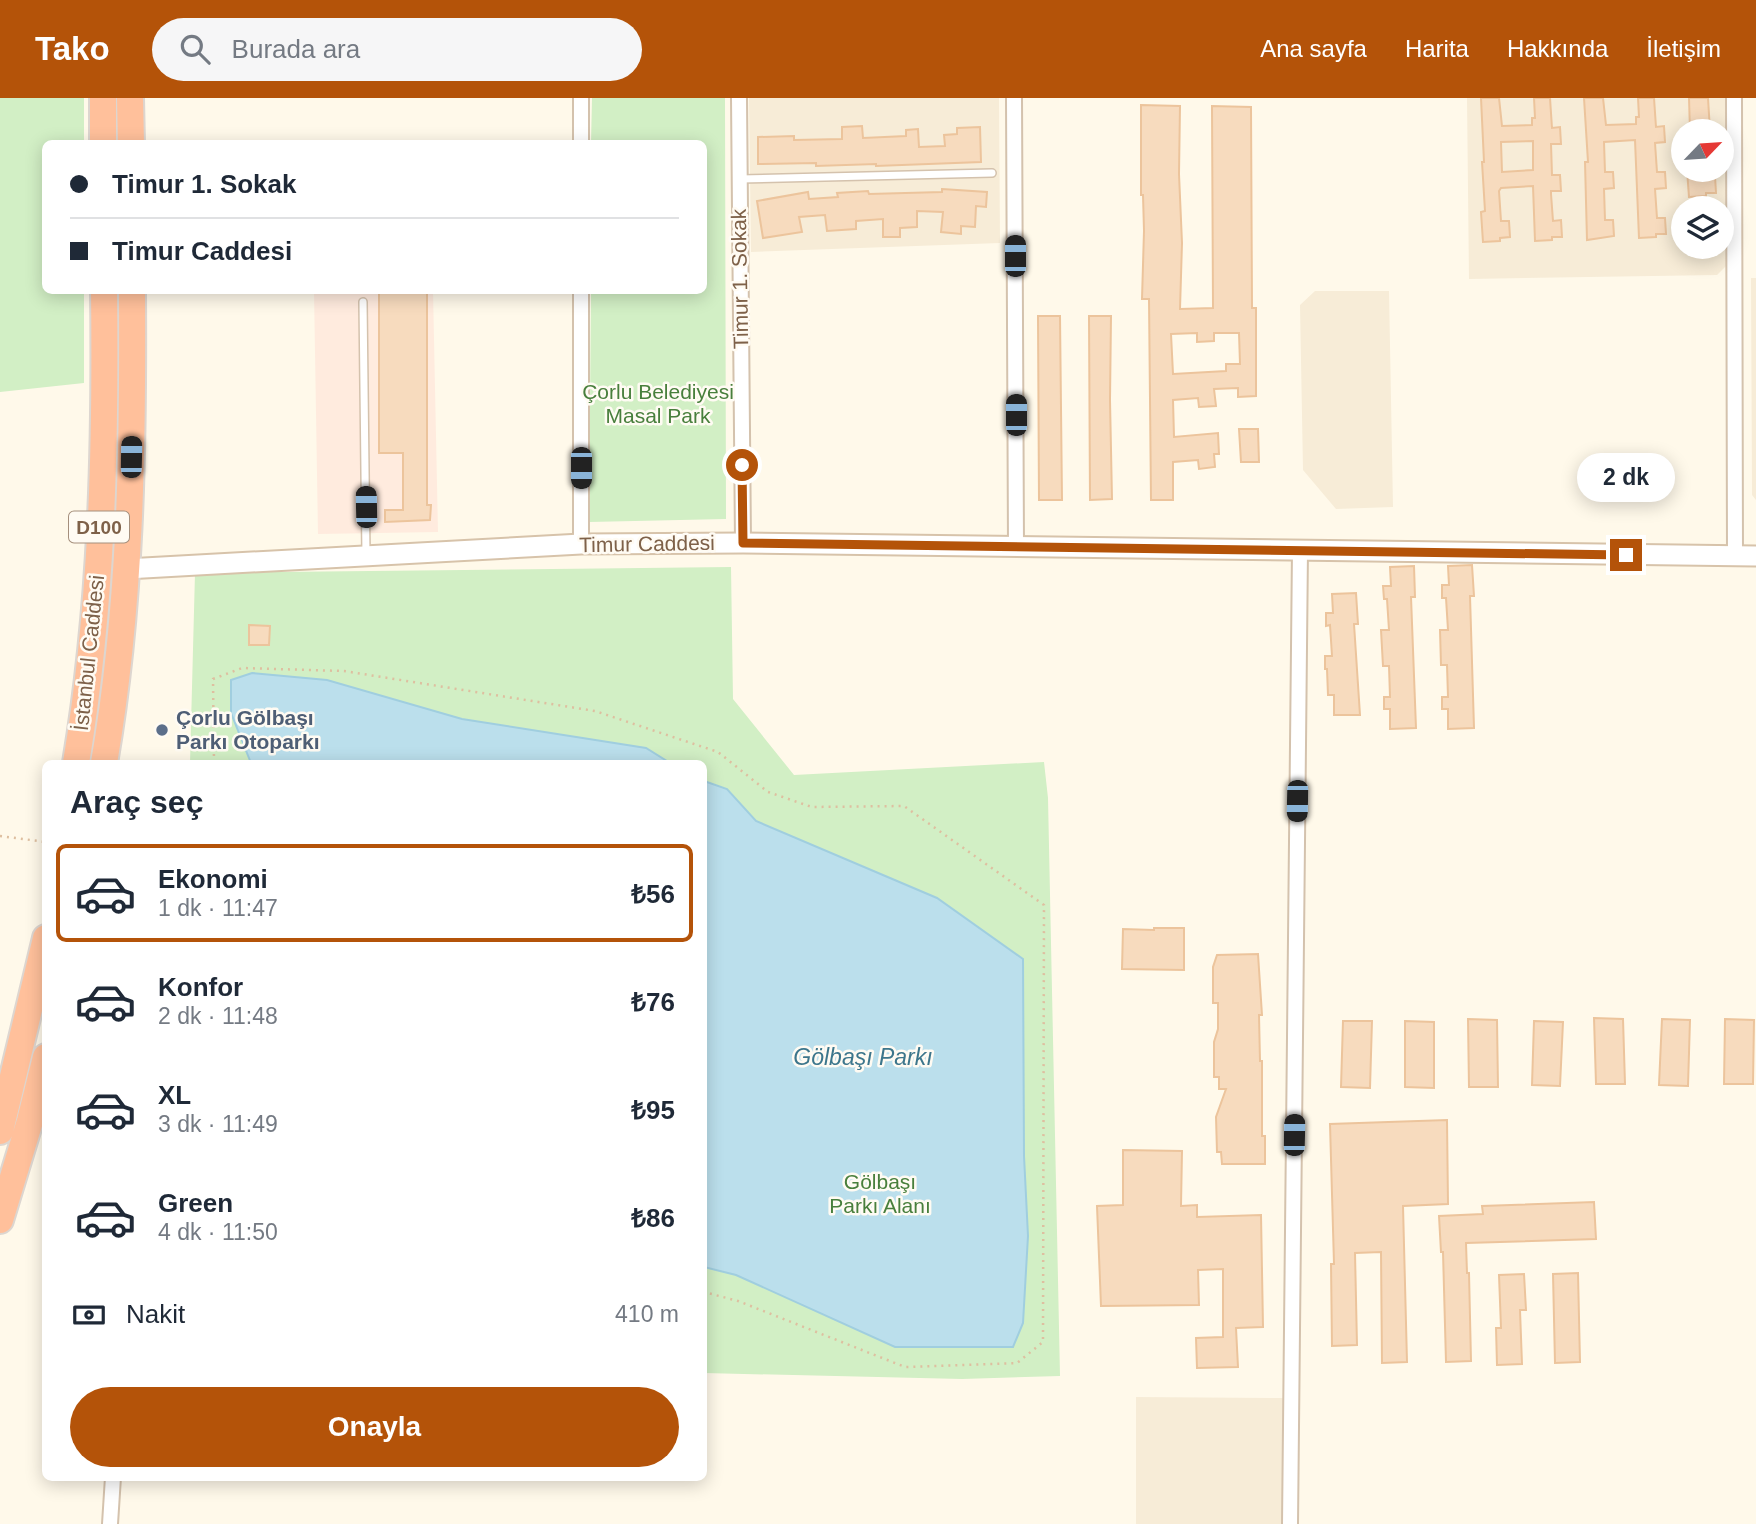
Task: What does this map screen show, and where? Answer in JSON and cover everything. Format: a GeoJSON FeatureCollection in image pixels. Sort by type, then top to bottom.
{"type":"FeatureCollection","features":[{"type":"Feature","properties":{"kind":"highway"},"geometry":{"type":"LineString","coordinates":[[103,98],[103,140]]}},
{"type":"Feature","properties":{"kind":"highway"},"geometry":{"type":"LineString","coordinates":[[130,98],[131,140]]}},
{"type":"Feature","properties":{"kind":"highway","name":"İstanbul Caddesi"},"geometry":{"type":"LineString","coordinates":[[76,760],[91,650],[98,561],[105,365],[104,294]]}},
{"type":"Feature","properties":{"kind":"highway","name":"İstanbul Caddesi"},"geometry":{"type":"LineString","coordinates":[[104,760],[126,569],[131,466],[132,294]]}},
{"type":"Feature","properties":{"kind":"highway"},"geometry":{"type":"LineString","coordinates":[[0,1132],[42,955]]}},
{"type":"Feature","properties":{"kind":"highway"},"geometry":{"type":"LineString","coordinates":[[0,1220],[42,1073]]}},
{"type":"Feature","properties":{"kind":"street"},"geometry":{"type":"LineString","coordinates":[[581,98],[581,140]]}},
{"type":"Feature","properties":{"kind":"street","name":"Timur 1. Sokak"},"geometry":{"type":"LineString","coordinates":[[739,98],[743,543]]}},
{"type":"Feature","properties":{"kind":"street"},"geometry":{"type":"LineString","coordinates":[[1014,98],[1016,547]]}},
{"type":"Feature","properties":{"kind":"street"},"geometry":{"type":"LineString","coordinates":[[1734,98],[1735,556]]}},
{"type":"Feature","properties":{"kind":"street"},"geometry":{"type":"LineString","coordinates":[[581,294],[581,544]]}},
{"type":"Feature","properties":{"kind":"street","name":"Timur Caddesi"},"geometry":{"type":"LineString","coordinates":[[126,569],[581,544],[743,543],[1756,556]]}},
{"type":"Feature","properties":{"kind":"street"},"geometry":{"type":"LineString","coordinates":[[1290,1524],[1300,550]]}},
{"type":"Feature","properties":{"kind":"street"},"geometry":{"type":"LineString","coordinates":[[110,1524],[113,1481]]}},
{"type":"Feature","properties":{"kind":"lane"},"geometry":{"type":"LineString","coordinates":[[739,178],[992,173]]}},
{"type":"Feature","properties":{"kind":"lane"},"geometry":{"type":"LineString","coordinates":[[363,302],[366,556]]}},
{"type":"Feature","properties":{"kind":"path"},"geometry":{"type":"LineString","coordinates":[[214,760],[213,679],[242,668],[344,671],[582,709],[718,752],[768,792],[812,807],[904,806],[1044,905],[1043,1342],[1017,1363],[905,1367],[738,1301],[707,1293]]}},
{"type":"Feature","properties":{"kind":"path"},"geometry":{"type":"LineString","coordinates":[[0,836],[42,841]]}},
{"type":"Feature","properties":{"kind":"shaded area"},"geometry":{"type":"Polygon","coordinates":[[[749,98],[999,98],[1000,243],[751,252],[749,98]]]}},
{"type":"Feature","properties":{"kind":"shaded area"},"geometry":{"type":"Polygon","coordinates":[[[1467,98],[1728,98],[1728,119],[1671,119],[1671,182],[1728,182],[1728,196],[1671,196],[1671,259],[1728,259],[1728,264],[1717,275],[1469,279],[1467,98]]]}},
{"type":"Feature","properties":{"kind":"shaded area"},"geometry":{"type":"Polygon","coordinates":[[[1751,278],[1756,278],[1756,500],[1752,495],[1751,278]]]}},
{"type":"Feature","properties":{"kind":"shaded area"},"geometry":{"type":"Polygon","coordinates":[[[1315,291],[1389,291],[1393,507],[1336,509],[1303,470],[1300,305],[1315,291]]]}},
{"type":"Feature","properties":{"kind":"shaded area"},"geometry":{"type":"Polygon","coordinates":[[[314,294],[433,294],[438,532],[318,534],[314,294]]]}},
{"type":"Feature","properties":{"kind":"shaded area"},"geometry":{"type":"Polygon","coordinates":[[[1136,1397],[1289,1398],[1285,1524],[1136,1524],[1136,1397]]]}},
{"type":"Feature","properties":{"kind":"green space"},"geometry":{"type":"Polygon","coordinates":[[[0,98],[84,98],[84,140],[42,140],[42,294],[84,294],[84,383],[0,392],[0,98]]]}},
{"type":"Feature","properties":{"kind":"green space","name":"Çorlu Belediyesi Masal Park"},"geometry":{"type":"Polygon","coordinates":[[[592,98],[725,98],[726,519],[589,522],[591,294],[707,294],[707,140],[591,140],[592,98]]]}},
{"type":"Feature","properties":{"kind":"green space","name":"Gölbaşı Parkı Alanı"},"geometry":{"type":"Polygon","coordinates":[[[731,567],[733,699],[794,775],[1044,762],[1048,798],[1060,1376],[962,1379],[707,1373],[707,760],[190,760],[195,573],[731,567]]]}},
{"type":"Feature","properties":{"kind":"water"},"geometry":{"type":"Polygon","coordinates":[[[252,673],[327,680],[462,719],[646,748],[665,760],[250,760],[231,713],[231,680],[252,673]]]}},
{"type":"Feature","properties":{"kind":"water","name":"Gölbaşı Parkı"},"geometry":{"type":"Polygon","coordinates":[[[707,782],[727,789],[756,821],[937,898],[1023,959],[1024,1156],[1028,1236],[1023,1323],[1013,1347],[895,1347],[736,1275],[707,1268],[707,782]]]}},
{"type":"Feature","properties":{"kind":"building"},"geometry":{"type":"Polygon","coordinates":[[[1481,98],[1499,98],[1502,126],[1532,125],[1532,118],[1535,118],[1534,98],[1550,98],[1552,128],[1560,127],[1561,144],[1551,144],[1552,175],[1560,175],[1561,191],[1551,191],[1553,221],[1561,220],[1562,237],[1535,241],[1533,186],[1501,188],[1501,221],[1509,221],[1510,237],[1500,238],[1500,241],[1483,242],[1481,212],[1485,211],[1481,98]],[[1533,141],[1501,142],[1502,172],[1533,170],[1533,141]]]}},
{"type":"Feature","properties":{"kind":"building"},"geometry":{"type":"Polygon","coordinates":[[[1584,98],[1603,98],[1606,125],[1636,124],[1636,117],[1639,117],[1638,98],[1654,98],[1656,127],[1664,126],[1665,142],[1655,143],[1657,172],[1665,172],[1666,188],[1655,189],[1657,218],[1665,218],[1666,234],[1639,238],[1635,140],[1604,142],[1605,172],[1613,172],[1614,188],[1604,189],[1605,220],[1613,220],[1614,236],[1587,240],[1585,162],[1588,162],[1584,98]]]}},
{"type":"Feature","properties":{"kind":"building"},"geometry":{"type":"Polygon","coordinates":[[[1689,98],[1708,98],[1709,119],[1690,119],[1689,98]]]}},
{"type":"Feature","properties":{"kind":"building"},"geometry":{"type":"Polygon","coordinates":[[[1141,105],[1180,106],[1180,309],[1213,308],[1212,106],[1251,107],[1252,308],[1256,308],[1256,396],[1238,397],[1238,388],[1214,389],[1216,406],[1199,407],[1198,398],[1173,400],[1174,437],[1218,433],[1219,454],[1214,454],[1215,467],[1199,469],[1198,460],[1173,462],[1173,500],[1151,500],[1149,299],[1142,299],[1144,231],[1141,195],[1141,105]],[[1197,333],[1171,334],[1173,374],[1226,371],[1226,364],[1240,364],[1239,333],[1214,333],[1214,341],[1197,342],[1197,333]]]}},
{"type":"Feature","properties":{"kind":"building"},"geometry":{"type":"Polygon","coordinates":[[[862,126],[863,138],[906,136],[906,130],[918,129],[919,147],[945,146],[944,135],[957,134],[957,128],[980,127],[981,162],[876,166],[758,164],[758,137],[794,136],[794,140],[842,139],[842,127],[862,126]]]}},
{"type":"Feature","properties":{"kind":"building"},"geometry":{"type":"Polygon","coordinates":[[[1688,182],[1715,182],[1716,193],[1689,196],[1688,182]]]}},
{"type":"Feature","properties":{"kind":"building"},"geometry":{"type":"Polygon","coordinates":[[[942,189],[987,192],[986,207],[976,206],[975,227],[961,226],[961,234],[941,232],[943,212],[917,211],[917,227],[900,228],[900,237],[883,237],[883,219],[856,221],[856,229],[827,231],[825,215],[799,217],[802,232],[763,238],[757,201],[808,192],[809,199],[838,197],[837,193],[942,192],[942,189]]]}},
{"type":"Feature","properties":{"kind":"building"},"geometry":{"type":"Polygon","coordinates":[[[379,294],[427,294],[427,505],[431,505],[430,520],[385,522],[385,510],[403,510],[403,453],[379,453],[379,294]]]}},
{"type":"Feature","properties":{"kind":"building"},"geometry":{"type":"Polygon","coordinates":[[[1038,316],[1060,316],[1062,500],[1039,500],[1038,316]]]}},
{"type":"Feature","properties":{"kind":"building"},"geometry":{"type":"Polygon","coordinates":[[[1089,316],[1111,316],[1112,499],[1090,500],[1089,316]]]}},
{"type":"Feature","properties":{"kind":"building"},"geometry":{"type":"Polygon","coordinates":[[[1239,429],[1258,429],[1259,462],[1241,462],[1239,429]]]}},
{"type":"Feature","properties":{"kind":"building"},"geometry":{"type":"Polygon","coordinates":[[[1472,565],[1474,596],[1470,596],[1474,728],[1448,729],[1448,709],[1442,709],[1442,697],[1448,697],[1447,665],[1441,665],[1440,630],[1448,630],[1446,598],[1442,598],[1442,585],[1449,585],[1448,566],[1472,565]]]}},
{"type":"Feature","properties":{"kind":"building"},"geometry":{"type":"Polygon","coordinates":[[[1414,566],[1415,597],[1411,597],[1416,728],[1390,729],[1390,709],[1384,709],[1384,697],[1390,697],[1389,666],[1383,666],[1381,630],[1389,630],[1387,599],[1384,599],[1383,586],[1391,586],[1390,567],[1414,566]]]}},
{"type":"Feature","properties":{"kind":"building"},"geometry":{"type":"Polygon","coordinates":[[[1356,593],[1358,624],[1354,624],[1360,715],[1334,715],[1334,695],[1328,695],[1325,669],[1325,656],[1332,656],[1330,625],[1326,626],[1326,613],[1333,613],[1332,594],[1356,593]]]}},
{"type":"Feature","properties":{"kind":"building"},"geometry":{"type":"Polygon","coordinates":[[[249,625],[270,626],[269,645],[249,645],[249,625]]]}},
{"type":"Feature","properties":{"kind":"building"},"geometry":{"type":"Polygon","coordinates":[[[1184,928],[1184,970],[1122,969],[1123,929],[1184,928]]]}},
{"type":"Feature","properties":{"kind":"building"},"geometry":{"type":"Polygon","coordinates":[[[1258,954],[1265,1164],[1222,1164],[1221,1152],[1217,1152],[1216,1117],[1226,1089],[1219,1089],[1219,1077],[1214,1077],[1218,1003],[1213,1003],[1213,967],[1217,955],[1258,954]]]}},
{"type":"Feature","properties":{"kind":"building"},"geometry":{"type":"Polygon","coordinates":[[[1594,1018],[1623,1019],[1625,1084],[1596,1084],[1594,1018]]]}},
{"type":"Feature","properties":{"kind":"building"},"geometry":{"type":"Polygon","coordinates":[[[1468,1019],[1497,1020],[1498,1087],[1469,1087],[1468,1019]]]}},
{"type":"Feature","properties":{"kind":"building"},"geometry":{"type":"Polygon","coordinates":[[[1662,1019],[1690,1020],[1688,1086],[1659,1085],[1662,1019]]]}},
{"type":"Feature","properties":{"kind":"building"},"geometry":{"type":"Polygon","coordinates":[[[1725,1019],[1754,1020],[1753,1084],[1724,1084],[1725,1019]]]}},
{"type":"Feature","properties":{"kind":"building"},"geometry":{"type":"Polygon","coordinates":[[[1343,1021],[1372,1021],[1370,1088],[1341,1087],[1343,1021]]]}},
{"type":"Feature","properties":{"kind":"building"},"geometry":{"type":"Polygon","coordinates":[[[1405,1021],[1434,1022],[1434,1088],[1405,1087],[1405,1021]]]}},
{"type":"Feature","properties":{"kind":"building"},"geometry":{"type":"Polygon","coordinates":[[[1534,1021],[1563,1022],[1560,1086],[1532,1085],[1534,1021]]]}},
{"type":"Feature","properties":{"kind":"building"},"geometry":{"type":"Polygon","coordinates":[[[1447,1120],[1448,1204],[1403,1206],[1407,1362],[1382,1363],[1381,1252],[1355,1253],[1357,1345],[1332,1346],[1331,1264],[1334,1264],[1330,1124],[1447,1120]]]}},
{"type":"Feature","properties":{"kind":"building"},"geometry":{"type":"Polygon","coordinates":[[[1123,1150],[1182,1151],[1181,1206],[1197,1205],[1197,1217],[1261,1215],[1263,1327],[1236,1328],[1238,1367],[1197,1368],[1196,1338],[1223,1337],[1223,1269],[1198,1270],[1199,1305],[1101,1306],[1097,1206],[1123,1205],[1123,1150]]]}},
{"type":"Feature","properties":{"kind":"building"},"geometry":{"type":"Polygon","coordinates":[[[1594,1202],[1596,1239],[1466,1243],[1471,1361],[1446,1362],[1443,1252],[1439,1216],[1483,1214],[1482,1206],[1594,1202]]]}},
{"type":"Feature","properties":{"kind":"building"},"geometry":{"type":"Polygon","coordinates":[[[1578,1273],[1580,1362],[1555,1363],[1553,1274],[1578,1273]]]}},
{"type":"Feature","properties":{"kind":"building"},"geometry":{"type":"Polygon","coordinates":[[[1524,1274],[1526,1310],[1520,1310],[1522,1364],[1497,1365],[1496,1328],[1501,1328],[1499,1275],[1524,1274]]]}},
{"type":"Feature","properties":{"kind":"place","name":"Çorlu Gölbaşı Parkı Otoparkı"},"geometry":{"type":"Point","coordinates":[162,730]}},
{"type":"Feature","properties":{"kind":"route"},"geometry":{"type":"LineString","coordinates":[[742,465],[743,543],[1626,555]]}}]}
